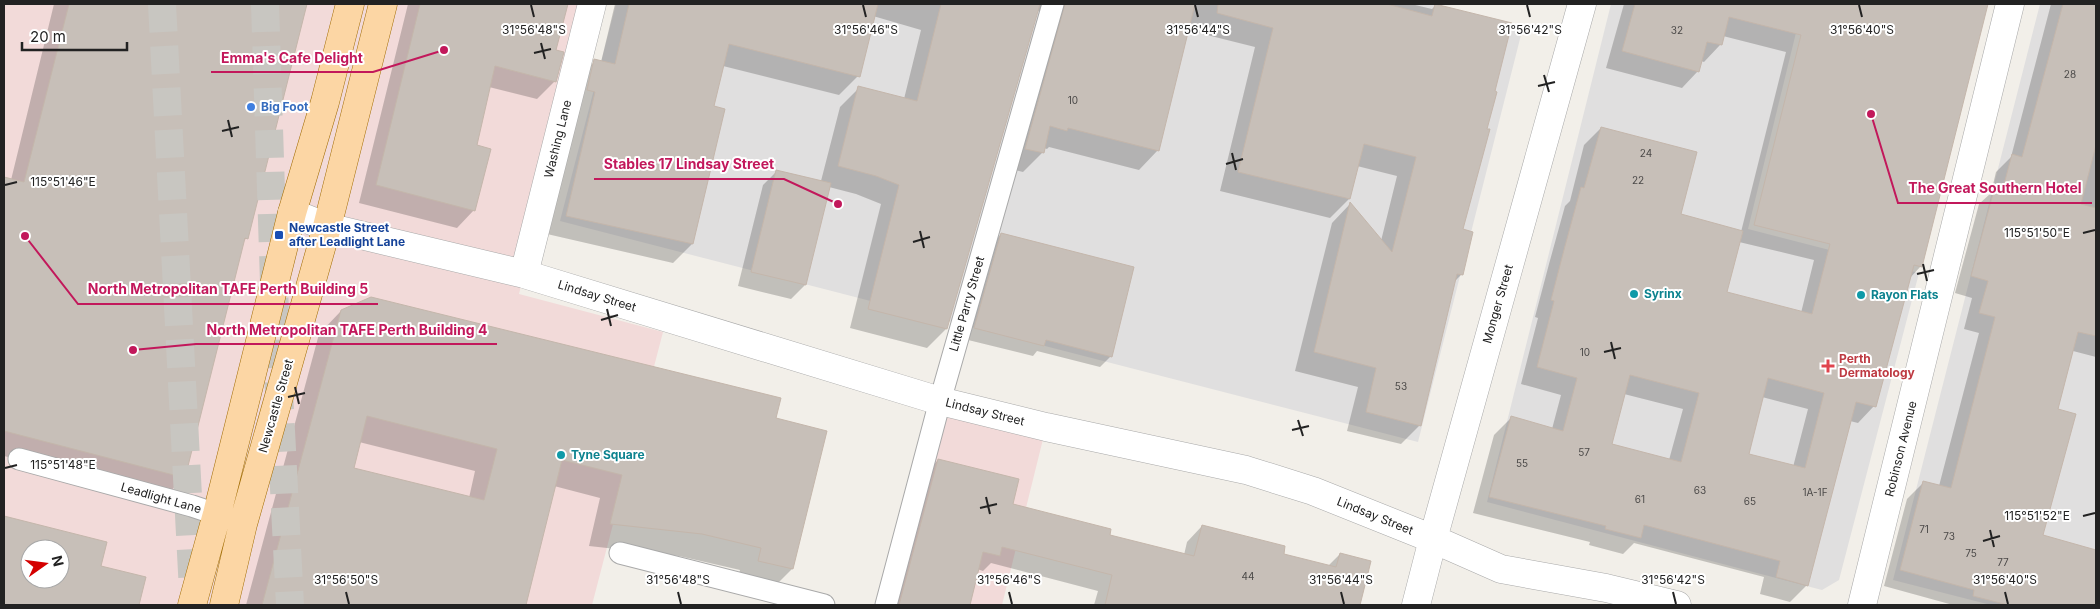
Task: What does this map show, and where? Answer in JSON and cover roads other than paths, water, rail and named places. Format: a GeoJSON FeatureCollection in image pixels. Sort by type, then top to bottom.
{"type":"FeatureCollection","features":[{"type":"Feature","properties":{"kind":"main road"},"geometry":{"type":"LineString","coordinates":[[192,605],[217,514],[292,213],[325,102],[350,4]]}},
{"type":"Feature","properties":{"kind":"main road","name":"Newcastle Street"},"geometry":{"type":"LineString","coordinates":[[224,605],[244,524],[327,227],[383,4]]}},
{"type":"Feature","properties":{"kind":"street","name":"Washing Lane"},"geometry":{"type":"LineString","coordinates":[[524,274],[592,4]]}},
{"type":"Feature","properties":{"kind":"street","name":"Monger Street"},"geometry":{"type":"LineString","coordinates":[[1416,605],[1580,4]]}},
{"type":"Feature","properties":{"kind":"street","name":"Robinson Avenue"},"geometry":{"type":"LineString","coordinates":[[1867,604],[2010,4]]}},
{"type":"Feature","properties":{"kind":"street","name":"Lindsay Street"},"geometry":{"type":"LineString","coordinates":[[292,213],[327,227],[524,274],[940,401],[1046,427],[1246,470],[1313,491],[1433,539],[1501,569],[1606,588],[1677,605]]}},
{"type":"Feature","properties":{"kind":"lane","name":"Little Parry Street"},"geometry":{"type":"LineString","coordinates":[[886,605],[940,401],[1053,4]]}},
{"type":"Feature","properties":{"kind":"lane","name":"Leadlight Lane"},"geometry":{"type":"LineString","coordinates":[[19,459],[192,506],[244,524]]}},
{"type":"Feature","properties":{"kind":"lane"},"geometry":{"type":"LineString","coordinates":[[620,553],[824,605]]}},
{"type":"Feature","properties":{"kind":"tunnel"},"geometry":{"type":"LineString","coordinates":[[162,4],[193,591]]}},
{"type":"Feature","properties":{"kind":"tunnel"},"geometry":{"type":"LineString","coordinates":[[265,4],[275,314],[290,605]]}},
{"type":"Feature","properties":{"kind":"place","name":"Emma's Cafe Delight"},"geometry":{"type":"Point","coordinates":[444,50]}},
{"type":"Feature","properties":{"kind":"place","name":"Big Foot"},"geometry":{"type":"Point","coordinates":[251,107]}},
{"type":"Feature","properties":{"kind":"place","name":"The Great Southern Hotel"},"geometry":{"type":"Point","coordinates":[1871,114]}},
{"type":"Feature","properties":{"kind":"place","name":"Stables 17 Lindsay Street"},"geometry":{"type":"Point","coordinates":[838,204]}},
{"type":"Feature","properties":{"kind":"place","name":"Newcastle Street after Leadlight Lane"},"geometry":{"type":"Point","coordinates":[279,235]}},
{"type":"Feature","properties":{"kind":"place","name":"North Metropolitan TAFE Perth Building 5"},"geometry":{"type":"Point","coordinates":[25,236]}},
{"type":"Feature","properties":{"kind":"place","name":"Syrinx"},"geometry":{"type":"Point","coordinates":[1634,294]}},
{"type":"Feature","properties":{"kind":"place","name":"Rayon Flats"},"geometry":{"type":"Point","coordinates":[1861,295]}},
{"type":"Feature","properties":{"kind":"place","name":"North Metropolitan TAFE Perth Building 4"},"geometry":{"type":"Point","coordinates":[133,350]}},
{"type":"Feature","properties":{"kind":"place","name":"Perth Dermatology"},"geometry":{"type":"Point","coordinates":[1828,366]}},
{"type":"Feature","properties":{"kind":"place","name":"Tyne Square"},"geometry":{"type":"Point","coordinates":[561,455]}}]}
